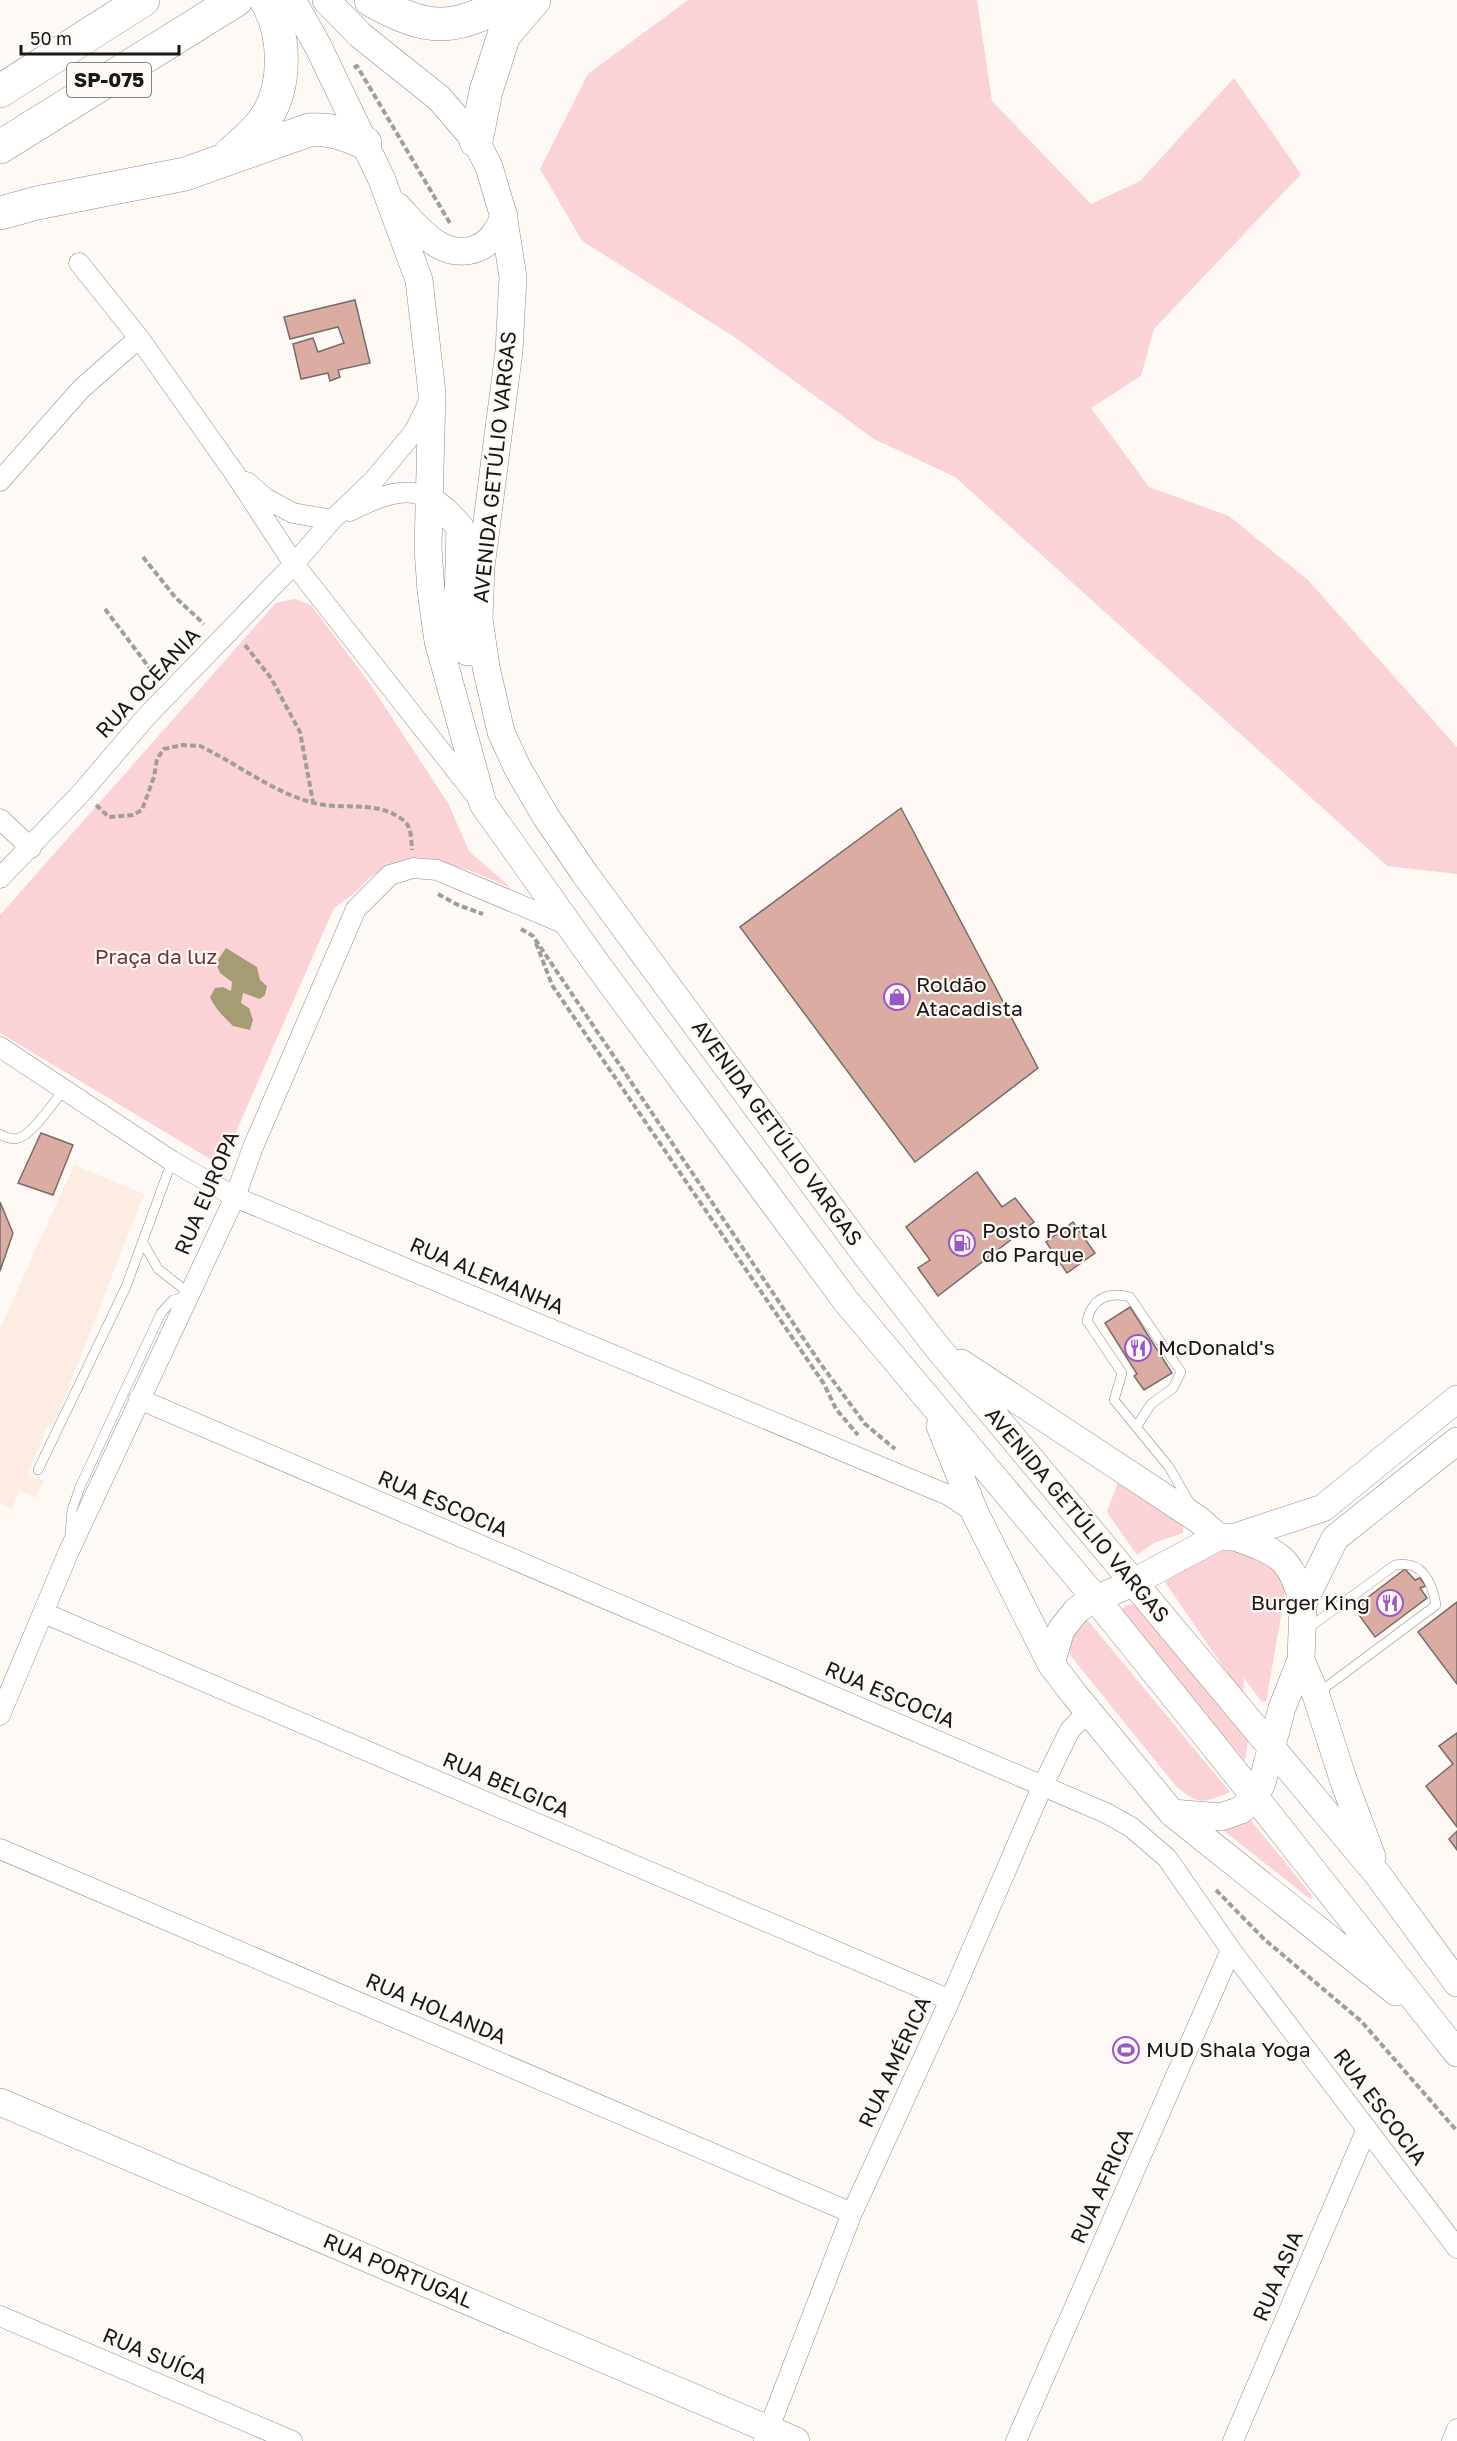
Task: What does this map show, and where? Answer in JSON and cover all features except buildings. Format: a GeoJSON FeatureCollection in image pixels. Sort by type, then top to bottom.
{"type":"FeatureCollection","features":[{"type":"Feature","properties":{"kind":"highway","name":"SP-075"},"geometry":{"type":"LineString","coordinates":[[0,91],[143,0]]}},
{"type":"Feature","properties":{"kind":"highway"},"geometry":{"type":"LineString","coordinates":[[219,163],[265,120],[277,88],[281,47],[273,11],[266,0]]}},
{"type":"Feature","properties":{"kind":"highway"},"geometry":{"type":"LineString","coordinates":[[371,0],[399,15],[442,25],[461,23],[482,16],[510,0]]}},
{"type":"Feature","properties":{"kind":"highway"},"geometry":{"type":"LineString","coordinates":[[476,141],[486,91],[504,34],[534,0]]}},
{"type":"Feature","properties":{"kind":"highway","name":"SP-075"},"geometry":{"type":"LineString","coordinates":[[0,147],[226,6]]}},
{"type":"Feature","properties":{"kind":"highway"},"geometry":{"type":"LineString","coordinates":[[0,213],[37,203],[185,174],[309,130],[326,128],[365,143]]}},
{"type":"Feature","properties":{"kind":"main road","name":"AVENIDA GETÚLIO VARGAS"},"geometry":{"type":"LineString","coordinates":[[292,0],[334,78],[365,143],[420,280],[432,393],[428,548],[438,641],[483,804],[846,1301],[1095,1599],[1457,2053]]}},
{"type":"Feature","properties":{"kind":"main road","name":"AVENIDA GETÚLIO VARGAS"},"geometry":{"type":"LineString","coordinates":[[326,0],[360,35],[439,98],[476,141],[489,167],[504,216],[513,277],[509,351],[481,567],[479,619],[486,667],[501,732],[534,797],[585,874],[862,1250],[937,1347],[1378,1875],[1457,1983]]}},
{"type":"Feature","properties":{"kind":"main road"},"geometry":{"type":"LineString","coordinates":[[388,196],[438,246],[455,252],[466,252],[484,245],[494,235],[504,216]]}},
{"type":"Feature","properties":{"kind":"main road"},"geometry":{"type":"LineString","coordinates":[[429,499],[445,511],[460,527],[458,603],[475,696],[501,732]]}},
{"type":"Feature","properties":{"kind":"main road"},"geometry":{"type":"LineString","coordinates":[[937,1347],[1217,1531],[1263,1547],[1286,1562],[1295,1576],[1303,1604],[1301,1660],[1282,1708],[1262,1783],[1255,1797],[1241,1810],[1221,1816],[1172,1814]]}},
{"type":"Feature","properties":{"kind":"main road"},"geometry":{"type":"LineString","coordinates":[[926,1398],[943,1433],[975,1513],[1051,1664],[1088,1712],[1172,1814],[1438,2028]]}},
{"type":"Feature","properties":{"kind":"main road"},"geometry":{"type":"LineString","coordinates":[[1051,1664],[1061,1630],[1076,1611],[1095,1599],[1132,1583],[1217,1531],[1323,1508],[1457,1399]]}},
{"type":"Feature","properties":{"kind":"main road"},"geometry":{"type":"LineString","coordinates":[[1303,1604],[1335,1538],[1457,1441]]}},
{"type":"Feature","properties":{"kind":"main road"},"geometry":{"type":"LineString","coordinates":[[1301,1660],[1316,1695],[1342,1779],[1378,1875]]}},
{"type":"Feature","properties":{"kind":"main road","name":"RUA PORTUGAL"},"geometry":{"type":"LineString","coordinates":[[0,2102],[766,2435],[796,2441]]}},
{"type":"Feature","properties":{"kind":"street","name":"AVENIDA GETÚLIO VARGAS"},"geometry":{"type":"LineString","coordinates":[[79,263],[139,338],[234,471],[294,564],[483,804]]}},
{"type":"Feature","properties":{"kind":"street"},"geometry":{"type":"LineString","coordinates":[[0,481],[81,389],[139,338]]}},
{"type":"Feature","properties":{"kind":"street","name":"RUA OCEANIA"},"geometry":{"type":"LineString","coordinates":[[0,878],[82,792],[146,717],[294,564],[332,520],[374,480],[407,440],[424,413],[432,393]]}},
{"type":"Feature","properties":{"kind":"street"},"geometry":{"type":"LineString","coordinates":[[234,471],[265,498],[293,513],[332,520]]}},
{"type":"Feature","properties":{"kind":"street","name":"RUA OCEANIA"},"geometry":{"type":"LineString","coordinates":[[332,520],[374,499],[398,493],[424,496],[429,499]]}},
{"type":"Feature","properties":{"kind":"street"},"geometry":{"type":"LineString","coordinates":[[0,819],[31,848]]}},
{"type":"Feature","properties":{"kind":"street"},"geometry":{"type":"LineString","coordinates":[[413,868],[437,870],[570,926]]}},
{"type":"Feature","properties":{"kind":"street","name":"RUA EUROPA"},"geometry":{"type":"LineString","coordinates":[[0,1715],[69,1551],[235,1197],[253,1147],[356,909],[390,875],[413,868]]}},
{"type":"Feature","properties":{"kind":"street","name":"RUA ALEMANHA"},"geometry":{"type":"LineString","coordinates":[[0,1047],[172,1161],[235,1197],[948,1495],[975,1513]]}},
{"type":"Feature","properties":{"kind":"street","name":"RUA ESCOCIA"},"geometry":{"type":"LineString","coordinates":[[139,1399],[1106,1813],[1131,1827],[1167,1858],[1366,2131],[1457,2248]]}},
{"type":"Feature","properties":{"kind":"street","name":"RUA BELGICA"},"geometry":{"type":"LineString","coordinates":[[44,1613],[950,2000]]}},
{"type":"Feature","properties":{"kind":"street","name":"RUA AMÉRICA"},"geometry":{"type":"LineString","coordinates":[[766,2435],[852,2213],[950,2000],[1042,1787],[1070,1730],[1088,1712]]}},
{"type":"Feature","properties":{"kind":"street","name":"RUA HOLANDA"},"geometry":{"type":"LineString","coordinates":[[0,1849],[852,2213]]}},
{"type":"Feature","properties":{"kind":"street","name":"RUA AFRICA"},"geometry":{"type":"LineString","coordinates":[[1016,2441],[1232,1950]]}},
{"type":"Feature","properties":{"kind":"street","name":"RUA ASIA"},"geometry":{"type":"LineString","coordinates":[[1233,2441],[1366,2131]]}},
{"type":"Feature","properties":{"kind":"street","name":"RUA SUÍCA"},"geometry":{"type":"LineString","coordinates":[[0,2316],[292,2441]]}},
{"type":"Feature","properties":{"kind":"street"},"geometry":{"type":"LineString","coordinates":[[1452,2441],[1457,2429]]}},
{"type":"Feature","properties":{"kind":"lane"},"geometry":{"type":"LineString","coordinates":[[0,1134],[18,1138],[28,1132],[65,1088]]}},
{"type":"Feature","properties":{"kind":"lane"},"geometry":{"type":"LineString","coordinates":[[38,1470],[126,1287],[172,1161]]}},
{"type":"Feature","properties":{"kind":"lane"},"geometry":{"type":"LineString","coordinates":[[142,1241],[158,1269],[188,1295]]}},
{"type":"Feature","properties":{"kind":"lane"},"geometry":{"type":"LineString","coordinates":[[1137,1426],[1151,1404],[1173,1388],[1181,1372],[1130,1297],[1113,1294],[1097,1300],[1089,1310],[1087,1321],[1122,1373],[1114,1400],[1137,1426],[1217,1531]]}},
{"type":"Feature","properties":{"kind":"lane"},"geometry":{"type":"LineString","coordinates":[[69,1551],[72,1510],[80,1487],[161,1313],[173,1300],[188,1295]]}},
{"type":"Feature","properties":{"kind":"lane"},"geometry":{"type":"LineString","coordinates":[[1302,1633],[1395,1565],[1406,1563],[1416,1566],[1426,1576],[1434,1592],[1436,1605],[1316,1695]]}},
{"type":"Feature","properties":{"kind":"path"},"geometry":{"type":"LineString","coordinates":[[334,78],[357,66],[466,252]]}},
{"type":"Feature","properties":{"kind":"path"},"geometry":{"type":"LineString","coordinates":[[143,557],[175,597],[204,624]]}},
{"type":"Feature","properties":{"kind":"path"},"geometry":{"type":"LineString","coordinates":[[105,609],[162,684]]}},
{"type":"Feature","properties":{"kind":"path"},"geometry":{"type":"LineString","coordinates":[[245,645],[271,678],[300,732],[313,802]]}},
{"type":"Feature","properties":{"kind":"path"},"geometry":{"type":"LineString","coordinates":[[82,792],[109,817],[133,815],[142,810],[154,777],[157,759],[164,749],[182,745],[200,746],[298,798],[313,802],[380,808],[405,821],[410,831],[413,868]]}},
{"type":"Feature","properties":{"kind":"path"},"geometry":{"type":"LineString","coordinates":[[861,1439],[836,1409],[824,1383],[552,985],[533,936],[820,1363],[865,1424],[898,1452]]}},
{"type":"Feature","properties":{"kind":"shaded area"},"geometry":{"type":"Polygon","coordinates":[[[226,948],[257,967],[260,980],[267,986],[265,995],[260,999],[243,993],[241,1003],[249,1008],[253,1020],[250,1030],[233,1026],[217,1009],[210,997],[215,988],[223,987],[231,991],[232,982],[220,973],[216,963],[226,948]]]}},
{"type":"Feature","properties":{"kind":"shaded area"},"geometry":{"type":"Polygon","coordinates":[[[74,1165],[144,1194],[54,1424],[48,1425],[27,1475],[43,1481],[36,1498],[20,1490],[12,1509],[0,1503],[0,1329],[74,1165]]]}},
{"type":"Feature","properties":{"kind":"green space"},"geometry":{"type":"Polygon","coordinates":[[[688,0],[977,0],[992,101],[1091,204],[1140,181],[1234,78],[1301,174],[1154,329],[1141,376],[1091,408],[1149,487],[1229,516],[1308,580],[1457,747],[1457,874],[1387,866],[955,477],[874,439],[733,336],[582,241],[540,169],[588,74],[688,0]]]}},
{"type":"Feature","properties":{"kind":"green space","name":"Praça da luz"},"geometry":{"type":"Polygon","coordinates":[[[295,599],[311,605],[368,681],[448,803],[469,851],[511,888],[443,863],[408,862],[391,866],[374,875],[334,908],[228,1150],[210,1159],[0,1033],[0,915],[276,603],[295,599]]]}},
{"type":"Feature","properties":{"kind":"green space"},"geometry":{"type":"Polygon","coordinates":[[[1118,1482],[1183,1524],[1183,1533],[1154,1543],[1137,1555],[1107,1512],[1118,1482]]]}},
{"type":"Feature","properties":{"kind":"green space"},"geometry":{"type":"Polygon","coordinates":[[[1244,1549],[1264,1560],[1274,1569],[1286,1587],[1266,1702],[1261,1701],[1244,1678],[1243,1696],[1165,1582],[1213,1552],[1244,1549]]]}},
{"type":"Feature","properties":{"kind":"green space"},"geometry":{"type":"Polygon","coordinates":[[[1133,1604],[1138,1606],[1248,1740],[1245,1761],[1120,1613],[1124,1606],[1133,1604]]]}},
{"type":"Feature","properties":{"kind":"green space"},"geometry":{"type":"Polygon","coordinates":[[[1085,1617],[1230,1792],[1201,1801],[1189,1796],[1175,1785],[1070,1655],[1070,1640],[1085,1617]]]}},
{"type":"Feature","properties":{"kind":"green space"},"geometry":{"type":"Polygon","coordinates":[[[1250,1819],[1314,1898],[1310,1899],[1219,1827],[1250,1819]]]}},
{"type":"Feature","properties":{"kind":"place","name":"Roldão Atacadista"},"geometry":{"type":"Point","coordinates":[897,997]}},
{"type":"Feature","properties":{"kind":"place","name":"Posto Portal do Parque"},"geometry":{"type":"Point","coordinates":[962,1243]}},
{"type":"Feature","properties":{"kind":"place","name":"McDonald's"},"geometry":{"type":"Point","coordinates":[1138,1348]}},
{"type":"Feature","properties":{"kind":"place","name":"Burger King"},"geometry":{"type":"Point","coordinates":[1390,1603]}},
{"type":"Feature","properties":{"kind":"place","name":"MUD Shala Yoga"},"geometry":{"type":"Point","coordinates":[1126,2050]}}]}
